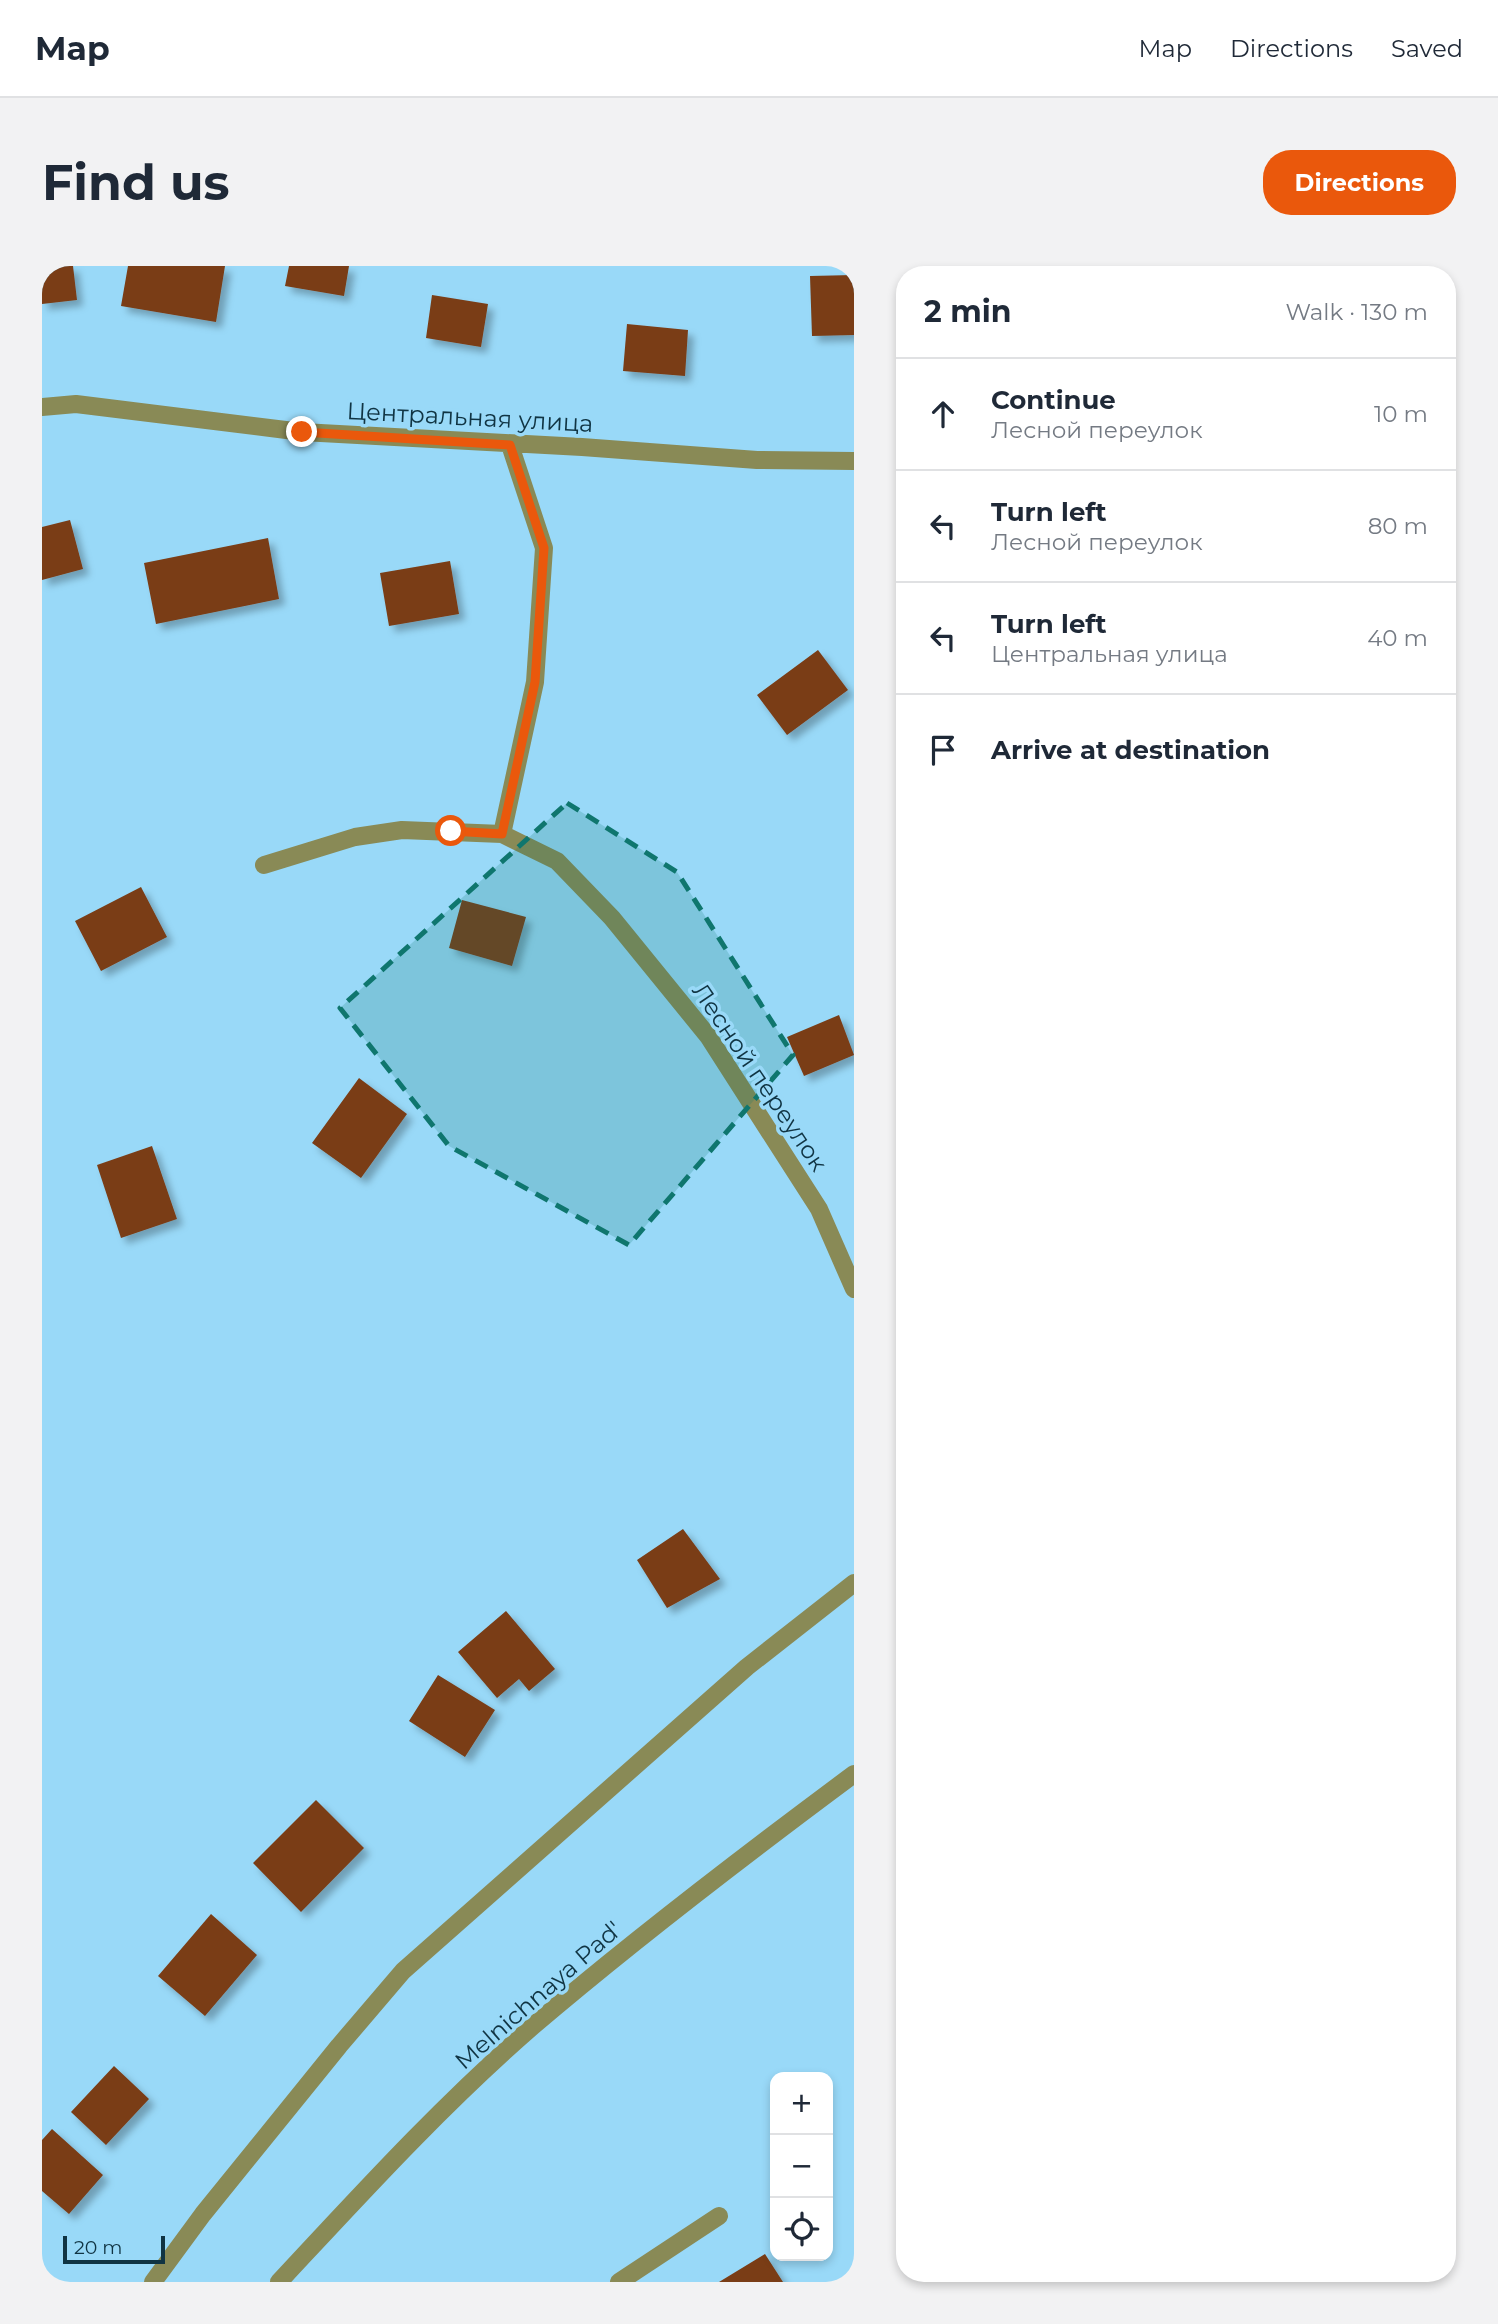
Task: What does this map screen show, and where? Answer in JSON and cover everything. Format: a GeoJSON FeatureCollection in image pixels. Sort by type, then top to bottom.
{"type":"FeatureCollection","features":[{"type":"Feature","properties":{"kind":"street","name":"Центральная улица"},"geometry":{"type":"LineString","coordinates":[[42,407],[76,404],[302,432],[582,447],[757,460],[854,461]]}},
{"type":"Feature","properties":{"kind":"street"},"geometry":{"type":"LineString","coordinates":[[502,834],[535,682],[544,548],[510,445]]}},
{"type":"Feature","properties":{"kind":"street","name":"Лесной переулок"},"geometry":{"type":"LineString","coordinates":[[264,865],[355,837],[402,830],[502,834],[557,860],[612,918],[708,1036],[819,1209],[854,1289]]}},
{"type":"Feature","properties":{"kind":"street"},"geometry":{"type":"LineString","coordinates":[[153,2282],[212,2203],[403,1971],[747,1667],[854,1583]]}},
{"type":"Feature","properties":{"kind":"street","name":"Melnichnaya Pad'"},"geometry":{"type":"LineString","coordinates":[[279,2282],[400,2152],[532,2027],[714,1879],[854,1774]]}},
{"type":"Feature","properties":{"kind":"street"},"geometry":{"type":"LineString","coordinates":[[619,2282],[719,2216]]}},
{"type":"Feature","properties":{"kind":"highlighted area"},"geometry":{"type":"Polygon","coordinates":[[[567,803],[677,872],[793,1055],[629,1245],[449,1146],[340,1008],[567,803]]]}},
{"type":"Feature","properties":{"kind":"building"},"geometry":{"type":"Polygon","coordinates":[[[42,266],[73,266],[77,300],[42,304],[42,266]]]}},
{"type":"Feature","properties":{"kind":"building"},"geometry":{"type":"Polygon","coordinates":[[[128,266],[225,266],[216,322],[121,306],[128,266]]]}},
{"type":"Feature","properties":{"kind":"building"},"geometry":{"type":"Polygon","coordinates":[[[289,266],[349,266],[344,296],[285,286],[289,266]]]}},
{"type":"Feature","properties":{"kind":"building"},"geometry":{"type":"Polygon","coordinates":[[[854,275],[854,335],[812,336],[810,276],[854,275]]]}},
{"type":"Feature","properties":{"kind":"building"},"geometry":{"type":"Polygon","coordinates":[[[432,295],[488,304],[481,347],[426,338],[432,295]]]}},
{"type":"Feature","properties":{"kind":"building"},"geometry":{"type":"Polygon","coordinates":[[[627,324],[688,330],[685,376],[623,371],[627,324]]]}},
{"type":"Feature","properties":{"kind":"building"},"geometry":{"type":"Polygon","coordinates":[[[70,520],[83,569],[42,580],[42,527],[70,520]]]}},
{"type":"Feature","properties":{"kind":"building"},"geometry":{"type":"Polygon","coordinates":[[[268,538],[279,599],[156,624],[144,563],[268,538]]]}},
{"type":"Feature","properties":{"kind":"building"},"geometry":{"type":"Polygon","coordinates":[[[450,561],[459,614],[389,626],[380,573],[450,561]]]}},
{"type":"Feature","properties":{"kind":"building"},"geometry":{"type":"Polygon","coordinates":[[[818,650],[848,690],[787,735],[757,695],[818,650]]]}},
{"type":"Feature","properties":{"kind":"building"},"geometry":{"type":"Polygon","coordinates":[[[141,887],[167,937],[101,971],[75,921],[141,887]]]}},
{"type":"Feature","properties":{"kind":"building"},"geometry":{"type":"Polygon","coordinates":[[[462,900],[526,917],[512,966],[449,948],[462,900]]]}},
{"type":"Feature","properties":{"kind":"building"},"geometry":{"type":"Polygon","coordinates":[[[839,1015],[854,1055],[804,1076],[787,1037],[839,1015]]]}},
{"type":"Feature","properties":{"kind":"building"},"geometry":{"type":"Polygon","coordinates":[[[359,1078],[407,1114],[361,1178],[312,1143],[359,1078]]]}},
{"type":"Feature","properties":{"kind":"building"},"geometry":{"type":"Polygon","coordinates":[[[152,1146],[177,1219],[121,1238],[97,1165],[152,1146]]]}},
{"type":"Feature","properties":{"kind":"building"},"geometry":{"type":"Polygon","coordinates":[[[683,1529],[720,1579],[667,1608],[637,1560],[683,1529]]]}},
{"type":"Feature","properties":{"kind":"building"},"geometry":{"type":"Polygon","coordinates":[[[506,1611],[555,1669],[529,1691],[519,1679],[497,1698],[458,1652],[506,1611]]]}},
{"type":"Feature","properties":{"kind":"building"},"geometry":{"type":"Polygon","coordinates":[[[438,1675],[495,1710],[465,1757],[409,1721],[438,1675]]]}},
{"type":"Feature","properties":{"kind":"building"},"geometry":{"type":"Polygon","coordinates":[[[316,1800],[364,1848],[301,1912],[253,1863],[316,1800]]]}},
{"type":"Feature","properties":{"kind":"building"},"geometry":{"type":"Polygon","coordinates":[[[211,1914],[257,1955],[205,2016],[158,1976],[211,1914]]]}},
{"type":"Feature","properties":{"kind":"building"},"geometry":{"type":"Polygon","coordinates":[[[114,2066],[149,2099],[106,2145],[71,2112],[114,2066]]]}},
{"type":"Feature","properties":{"kind":"building"},"geometry":{"type":"Polygon","coordinates":[[[52,2129],[103,2175],[69,2214],[42,2191],[42,2140],[52,2129]]]}},
{"type":"Feature","properties":{"kind":"building"},"geometry":{"type":"Polygon","coordinates":[[[765,2254],[783,2282],[719,2282],[765,2254]]]}},
{"type":"Feature","properties":{"kind":"route"},"geometry":{"type":"LineString","coordinates":[[302,432],[510,445],[544,548],[535,682],[502,834],[451,831]]}}]}
